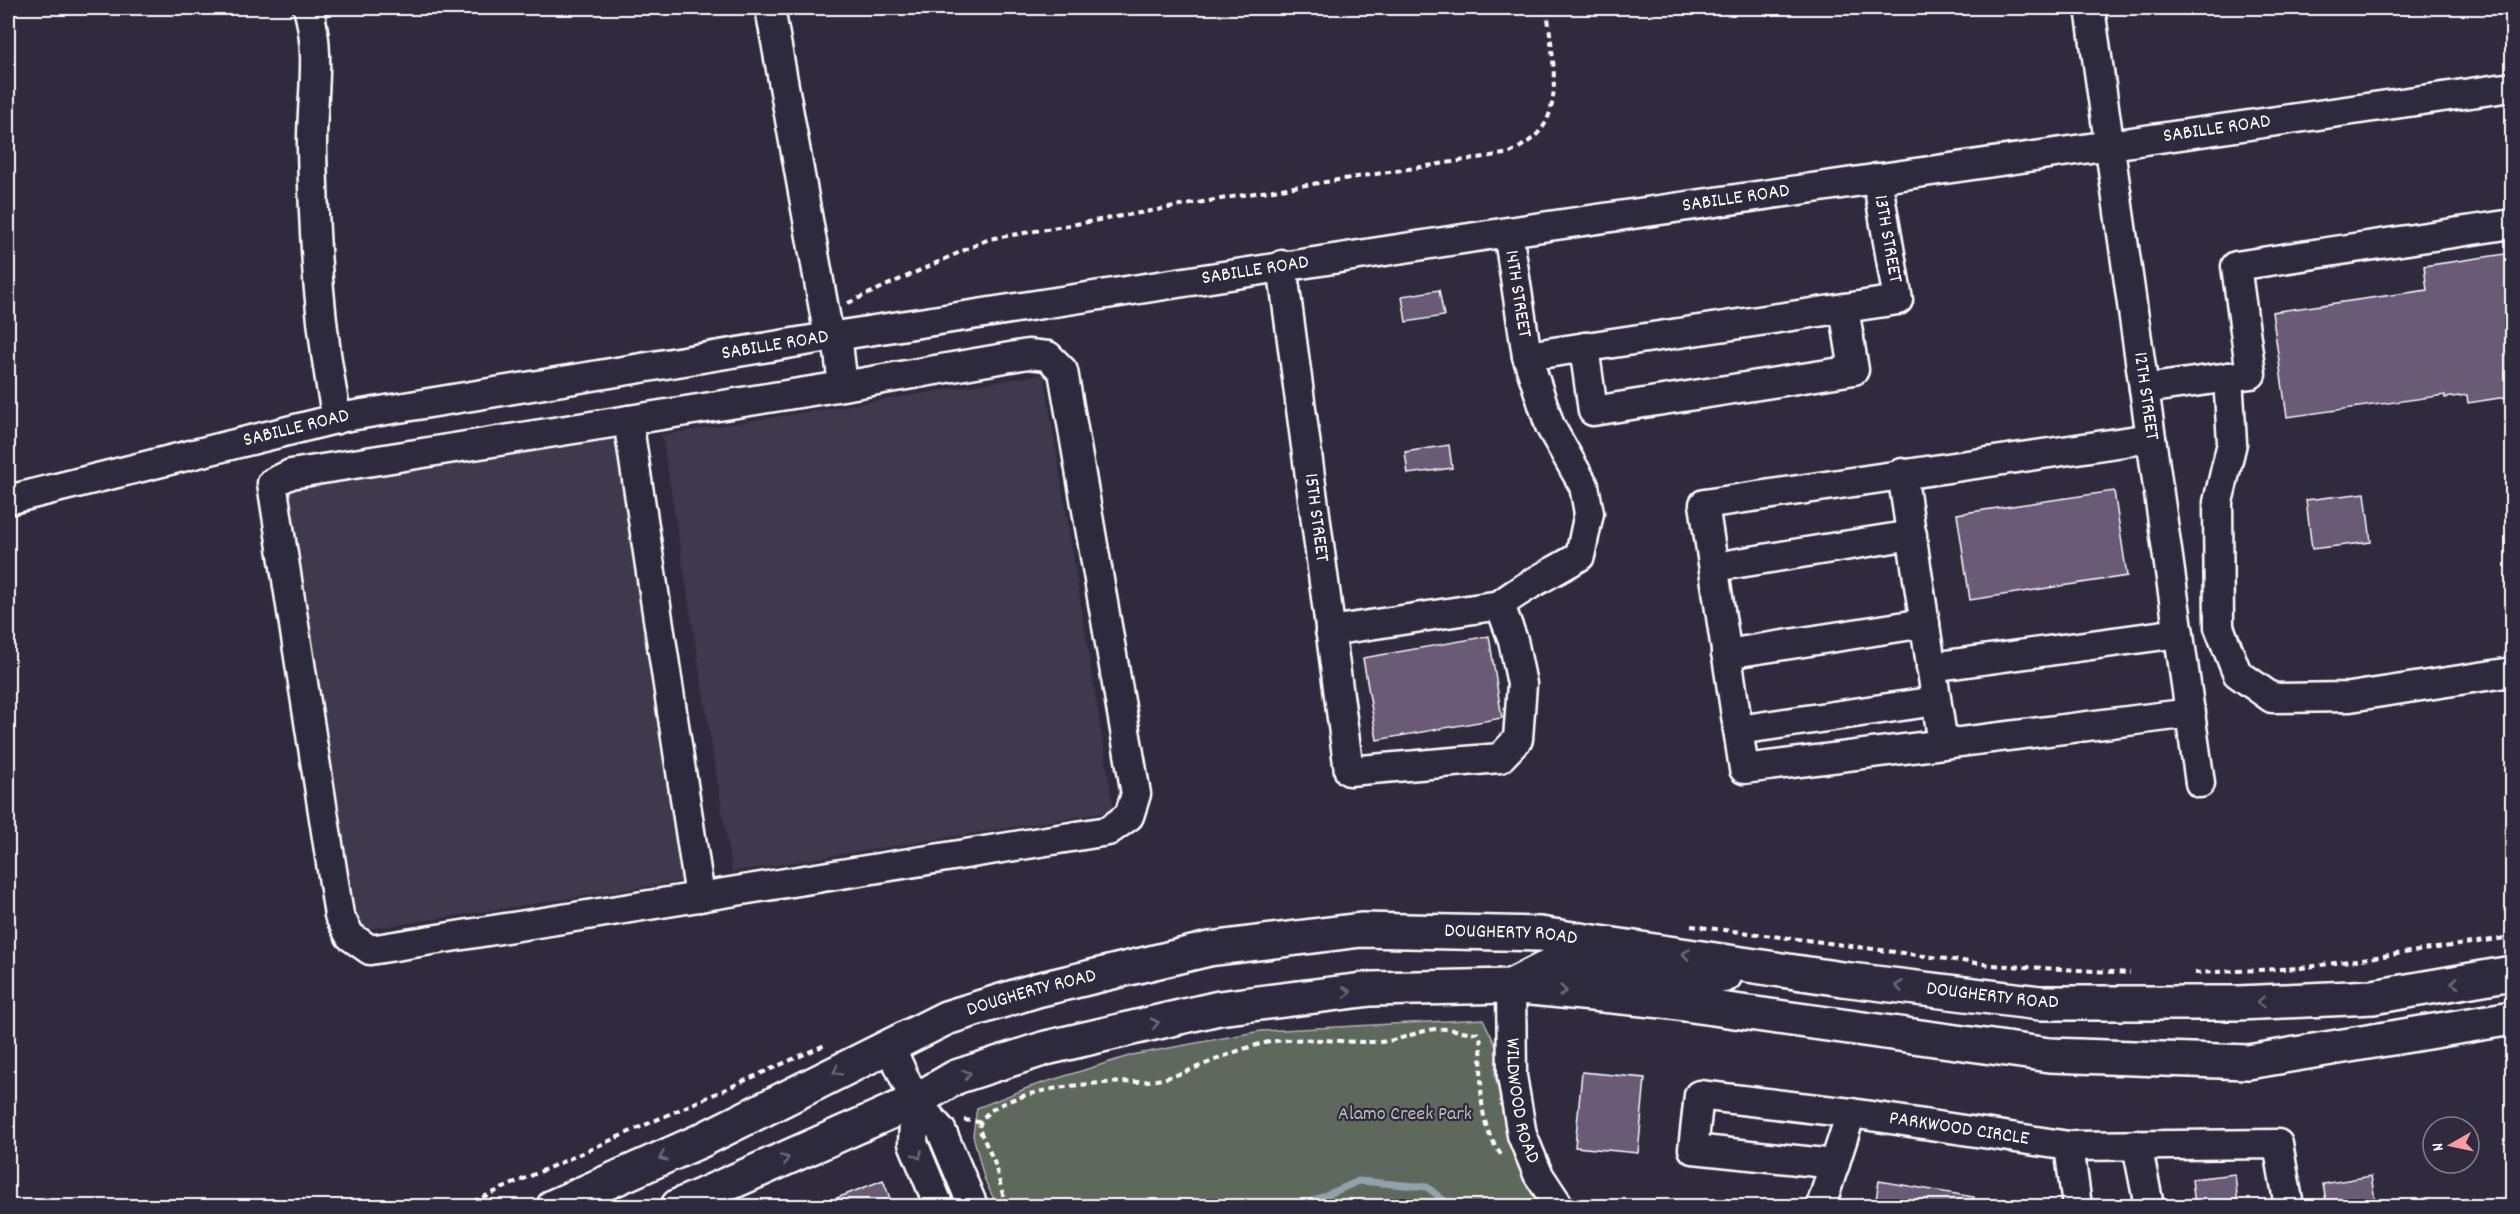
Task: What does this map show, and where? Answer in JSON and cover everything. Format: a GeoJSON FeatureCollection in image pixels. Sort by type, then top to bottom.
{"type":"FeatureCollection","features":[{"type":"Feature","properties":{"kind":"main road","name":"DOUGHERTY ROAD"},"geometry":{"type":"LineString","coordinates":[[554,1206],[700,1141],[946,1018],[1037,990],[1209,949],[1361,930],[1540,934],[1842,979],[2040,1003],[2238,1003],[2373,997],[2512,973]]}},
{"type":"Feature","properties":{"kind":"main road"},"geometry":{"type":"LineString","coordinates":[[1511,986],[1550,966],[1706,979],[1768,967]]}},
{"type":"Feature","properties":{"kind":"main road"},"geometry":{"type":"LineString","coordinates":[[678,1206],[915,1101],[956,1077],[1046,1048],[1219,1008],[1371,989],[1511,986],[1663,1001],[2049,1055],[2248,1062],[2512,1018]]}},
{"type":"Feature","properties":{"kind":"street"},"geometry":{"type":"LineString","coordinates":[[308,8],[314,32],[316,62],[312,131],[319,308],[324,354],[336,419]]}},
{"type":"Feature","properties":{"kind":"street"},"geometry":{"type":"LineString","coordinates":[[770,8],[843,386]]}},
{"type":"Feature","properties":{"kind":"street","name":"12TH STREET"},"geometry":{"type":"LineString","coordinates":[[2090,8],[2200,783]]}},
{"type":"Feature","properties":{"kind":"street","name":"SABILLE ROAD"},"geometry":{"type":"LineString","coordinates":[[8,500],[336,419],[830,328],[2512,87]]}},
{"type":"Feature","properties":{"kind":"street","name":"13TH STREET"},"geometry":{"type":"LineString","coordinates":[[1844,308],[1898,300],[1877,178]]}},
{"type":"Feature","properties":{"kind":"street"},"geometry":{"type":"LineString","coordinates":[[2144,389],[2251,374],[2236,266],[2512,224]]}},
{"type":"Feature","properties":{"kind":"street","name":"14TH STREET"},"geometry":{"type":"LineString","coordinates":[[1500,605],[1517,591],[1545,578],[1580,556],[1589,513],[1584,486],[1550,426],[1527,356],[1508,232]]}},
{"type":"Feature","properties":{"kind":"street","name":"15TH STREET"},"geometry":{"type":"LineString","coordinates":[[1282,265],[1350,771],[1500,758],[1518,739],[1522,684],[1514,640],[1500,605]]}},
{"type":"Feature","properties":{"kind":"street"},"geometry":{"type":"LineString","coordinates":[[1527,356],[1584,347],[1844,308],[1854,370],[1593,411],[1584,347]]}},
{"type":"Feature","properties":{"kind":"street"},"geometry":{"type":"LineString","coordinates":[[1028,354],[1048,356],[1063,371],[1136,794],[1129,816],[1108,831],[370,950],[350,936],[339,915],[272,483],[291,474],[628,420],[1028,354]]}},
{"type":"Feature","properties":{"kind":"street"},"geometry":{"type":"LineString","coordinates":[[2228,377],[2232,443],[2218,502],[2219,627],[2237,673],[2272,698],[2350,697],[2512,672]]}},
{"type":"Feature","properties":{"kind":"street"},"geometry":{"type":"LineString","coordinates":[[628,420],[700,897]]}},
{"type":"Feature","properties":{"kind":"street"},"geometry":{"type":"LineString","coordinates":[[2151,438],[1704,504],[1744,769],[2191,713]]}},
{"type":"Feature","properties":{"kind":"street"},"geometry":{"type":"LineString","coordinates":[[1902,473],[1943,744]]}},
{"type":"Feature","properties":{"kind":"street"},"geometry":{"type":"LineString","coordinates":[[1714,567],[1912,535]]}},
{"type":"Feature","properties":{"kind":"street"},"geometry":{"type":"LineString","coordinates":[[1330,631],[1500,605]]}},
{"type":"Feature","properties":{"kind":"street"},"geometry":{"type":"LineString","coordinates":[[1726,654],[1925,623]]}},
{"type":"Feature","properties":{"kind":"street"},"geometry":{"type":"LineString","coordinates":[[1931,667],[2179,633]]}},
{"type":"Feature","properties":{"kind":"street"},"geometry":{"type":"LineString","coordinates":[[1738,730],[1936,701]]}},
{"type":"Feature","properties":{"kind":"street","name":"WILDWOOD ROAD"},"geometry":{"type":"LineString","coordinates":[[1511,986],[1512,1076],[1522,1135],[1538,1174],[1559,1206]]}},
{"type":"Feature","properties":{"kind":"street"},"geometry":{"type":"LineString","coordinates":[[890,1046],[915,1101],[941,1130],[973,1206]]}},
{"type":"Feature","properties":{"kind":"street","name":"PARKWOOD CIRCLE"},"geometry":{"type":"LineString","coordinates":[[1835,1164],[1693,1149],[1699,1095],[1851,1113],[2069,1146],[2278,1144],[2289,1206]]}},
{"type":"Feature","properties":{"kind":"street"},"geometry":{"type":"LineString","coordinates":[[915,1101],[913,1143],[939,1206]]}},
{"type":"Feature","properties":{"kind":"street"},"geometry":{"type":"LineString","coordinates":[[1821,1206],[1851,1113]]}},
{"type":"Feature","properties":{"kind":"street"},"geometry":{"type":"LineString","coordinates":[[2137,1145],[2149,1206]]}},
{"type":"Feature","properties":{"kind":"street"},"geometry":{"type":"LineString","coordinates":[[2069,1146],[2077,1206]]}},
{"type":"Feature","properties":{"kind":"path"},"geometry":{"type":"LineString","coordinates":[[830,328],[989,239],[1255,193],[1510,153],[1528,143],[1543,127],[1553,101],[1547,8]]}},
{"type":"Feature","properties":{"kind":"path"},"geometry":{"type":"LineString","coordinates":[[1006,1206],[994,1161],[979,1129],[979,1122],[983,1115],[994,1108],[1014,1099],[1047,1090],[1091,1083],[1131,1084],[1164,1078],[1270,1042],[1303,1039],[1380,1042],[1405,1039],[1437,1029],[1477,1033],[1481,1040],[1480,1095],[1485,1123],[1494,1146],[1508,1165]]}},
{"type":"Feature","properties":{"kind":"path"},"geometry":{"type":"LineString","coordinates":[[463,1206],[834,1042]]}},
{"type":"Feature","properties":{"kind":"path"},"geometry":{"type":"LineString","coordinates":[[965,1121],[979,1122]]}},
{"type":"Feature","properties":{"kind":"shaded area"},"geometry":{"type":"Polygon","coordinates":[[[1044,374],[1114,811],[732,872],[662,435],[1044,374]]]}},
{"type":"Feature","properties":{"kind":"shaded area"},"geometry":{"type":"Polygon","coordinates":[[[616,436],[684,881],[349,932],[282,487],[616,436]]]}},
{"type":"Feature","properties":{"kind":"green space","name":"Alamo Creek Park"},"geometry":{"type":"Polygon","coordinates":[[[1483,1019],[1497,1048],[1495,1076],[1523,1169],[1546,1206],[997,1206],[984,1178],[973,1135],[977,1108],[1030,1087],[1132,1055],[1261,1031],[1483,1019]]]}},
{"type":"Feature","properties":{"kind":"building"},"geometry":{"type":"Polygon","coordinates":[[[2512,253],[2512,396],[2468,403],[2467,395],[2445,398],[2445,395],[2287,417],[2272,312],[2427,290],[2424,266],[2512,253]]]}},
{"type":"Feature","properties":{"kind":"building"},"geometry":{"type":"Polygon","coordinates":[[[1439,290],[1444,316],[1406,322],[1402,296],[1439,290]]]}},
{"type":"Feature","properties":{"kind":"building"},"geometry":{"type":"Polygon","coordinates":[[[1449,445],[1452,468],[1408,474],[1405,452],[1449,445]]]}},
{"type":"Feature","properties":{"kind":"building"},"geometry":{"type":"Polygon","coordinates":[[[2114,491],[2127,576],[1970,600],[1957,514],[2114,491]]]}},
{"type":"Feature","properties":{"kind":"building"},"geometry":{"type":"Polygon","coordinates":[[[2365,493],[2371,542],[2312,549],[2306,500],[2365,493]]]}},
{"type":"Feature","properties":{"kind":"building"},"geometry":{"type":"Polygon","coordinates":[[[1489,636],[1502,718],[1377,740],[1363,658],[1489,636]]]}},
{"type":"Feature","properties":{"kind":"building"},"geometry":{"type":"Polygon","coordinates":[[[1582,1072],[1645,1078],[1638,1153],[1575,1147],[1582,1072]]]}},
{"type":"Feature","properties":{"kind":"building"},"geometry":{"type":"Polygon","coordinates":[[[2235,1174],[2238,1206],[2195,1206],[2192,1179],[2235,1174]]]}},
{"type":"Feature","properties":{"kind":"building"},"geometry":{"type":"Polygon","coordinates":[[[2371,1176],[2376,1206],[2327,1206],[2323,1184],[2371,1176]]]}},
{"type":"Feature","properties":{"kind":"building"},"geometry":{"type":"Polygon","coordinates":[[[883,1180],[893,1206],[819,1206],[819,1205],[883,1180]]]}},
{"type":"Feature","properties":{"kind":"building"},"geometry":{"type":"Polygon","coordinates":[[[1879,1181],[1974,1197],[1973,1206],[1875,1206],[1879,1181]]]}},
{"type":"Feature","properties":{"kind":"waterway"},"geometry":{"type":"LineString","coordinates":[[1301,1206],[1359,1181],[1427,1187],[1451,1206]]}}]}
